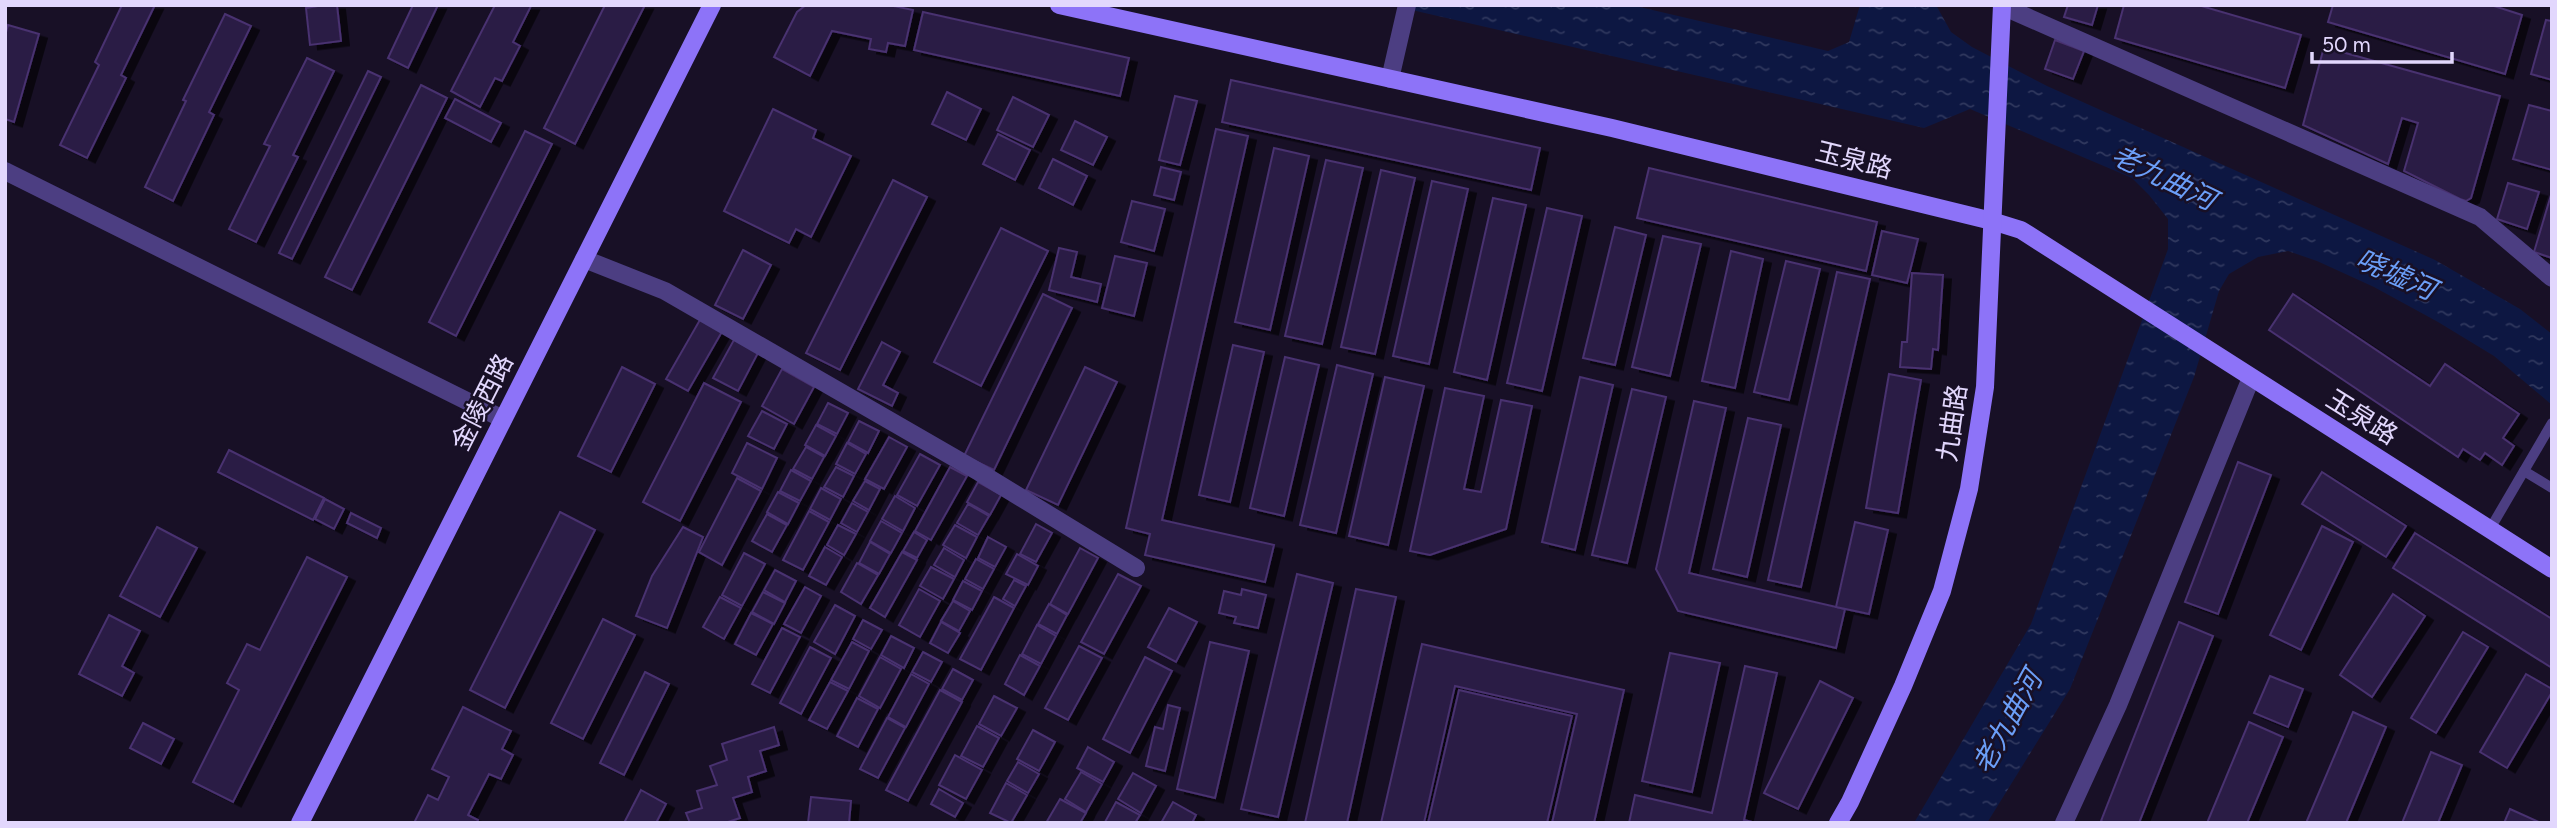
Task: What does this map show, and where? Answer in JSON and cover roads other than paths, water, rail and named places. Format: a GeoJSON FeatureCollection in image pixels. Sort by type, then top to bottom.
{"type":"FeatureCollection","features":[{"type":"Feature","properties":{"kind":"street","name":"金陵西路"},"geometry":{"type":"LineString","coordinates":[[299,823],[712,5]]}},
{"type":"Feature","properties":{"kind":"street","name":"玉泉路"},"geometry":{"type":"LineString","coordinates":[[1059,5],[1612,128],[2021,230],[2552,569]]}},
{"type":"Feature","properties":{"kind":"street"},"geometry":{"type":"LineString","coordinates":[[1390,79],[1407,5]]}},
{"type":"Feature","properties":{"kind":"street"},"geometry":{"type":"LineString","coordinates":[[2002,6],[2480,217],[2552,278]]}},
{"type":"Feature","properties":{"kind":"street","name":"九曲路"},"geometry":{"type":"LineString","coordinates":[[1838,823],[1903,686],[1942,591],[1969,489],[1986,387],[2002,6]]}},
{"type":"Feature","properties":{"kind":"street"},"geometry":{"type":"LineString","coordinates":[[5,171],[503,419]]}},
{"type":"Feature","properties":{"kind":"street"},"geometry":{"type":"LineString","coordinates":[[584,259],[665,291],[979,472],[1136,569]]}},
{"type":"Feature","properties":{"kind":"street"},"geometry":{"type":"LineString","coordinates":[[2064,823],[2118,705],[2251,378]]}},
{"type":"Feature","properties":{"kind":"lane"},"geometry":{"type":"LineString","coordinates":[[2490,529],[2552,423]]}},
{"type":"Feature","properties":{"kind":"lane"},"geometry":{"type":"LineString","coordinates":[[2524,471],[2552,488]]}},
{"type":"Feature","properties":{"kind":"water"},"geometry":{"type":"Polygon","coordinates":[[[1390,5],[1631,5],[1828,51],[1849,42],[1860,5],[1936,5],[1951,32],[1972,47],[2047,86],[2435,260],[2520,309],[2552,334],[2552,405],[2494,356],[2374,287],[2317,261],[2288,251],[2258,257],[2229,274],[2219,291],[2194,377],[2070,689],[1987,823],[1914,823],[2031,624],[2168,249],[2168,219],[2132,178],[1970,109],[1924,128],[1390,5]]]}},
{"type":"Feature","properties":{"kind":"water label","name":"老九曲河"},"geometry":{"type":"Point","coordinates":[2164,177]}},
{"type":"Feature","properties":{"kind":"water label","name":"哓墟河"},"geometry":{"type":"Point","coordinates":[2396,274]}},
{"type":"Feature","properties":{"kind":"water label","name":"老九曲河"},"geometry":{"type":"Point","coordinates":[2007,722]}}]}
